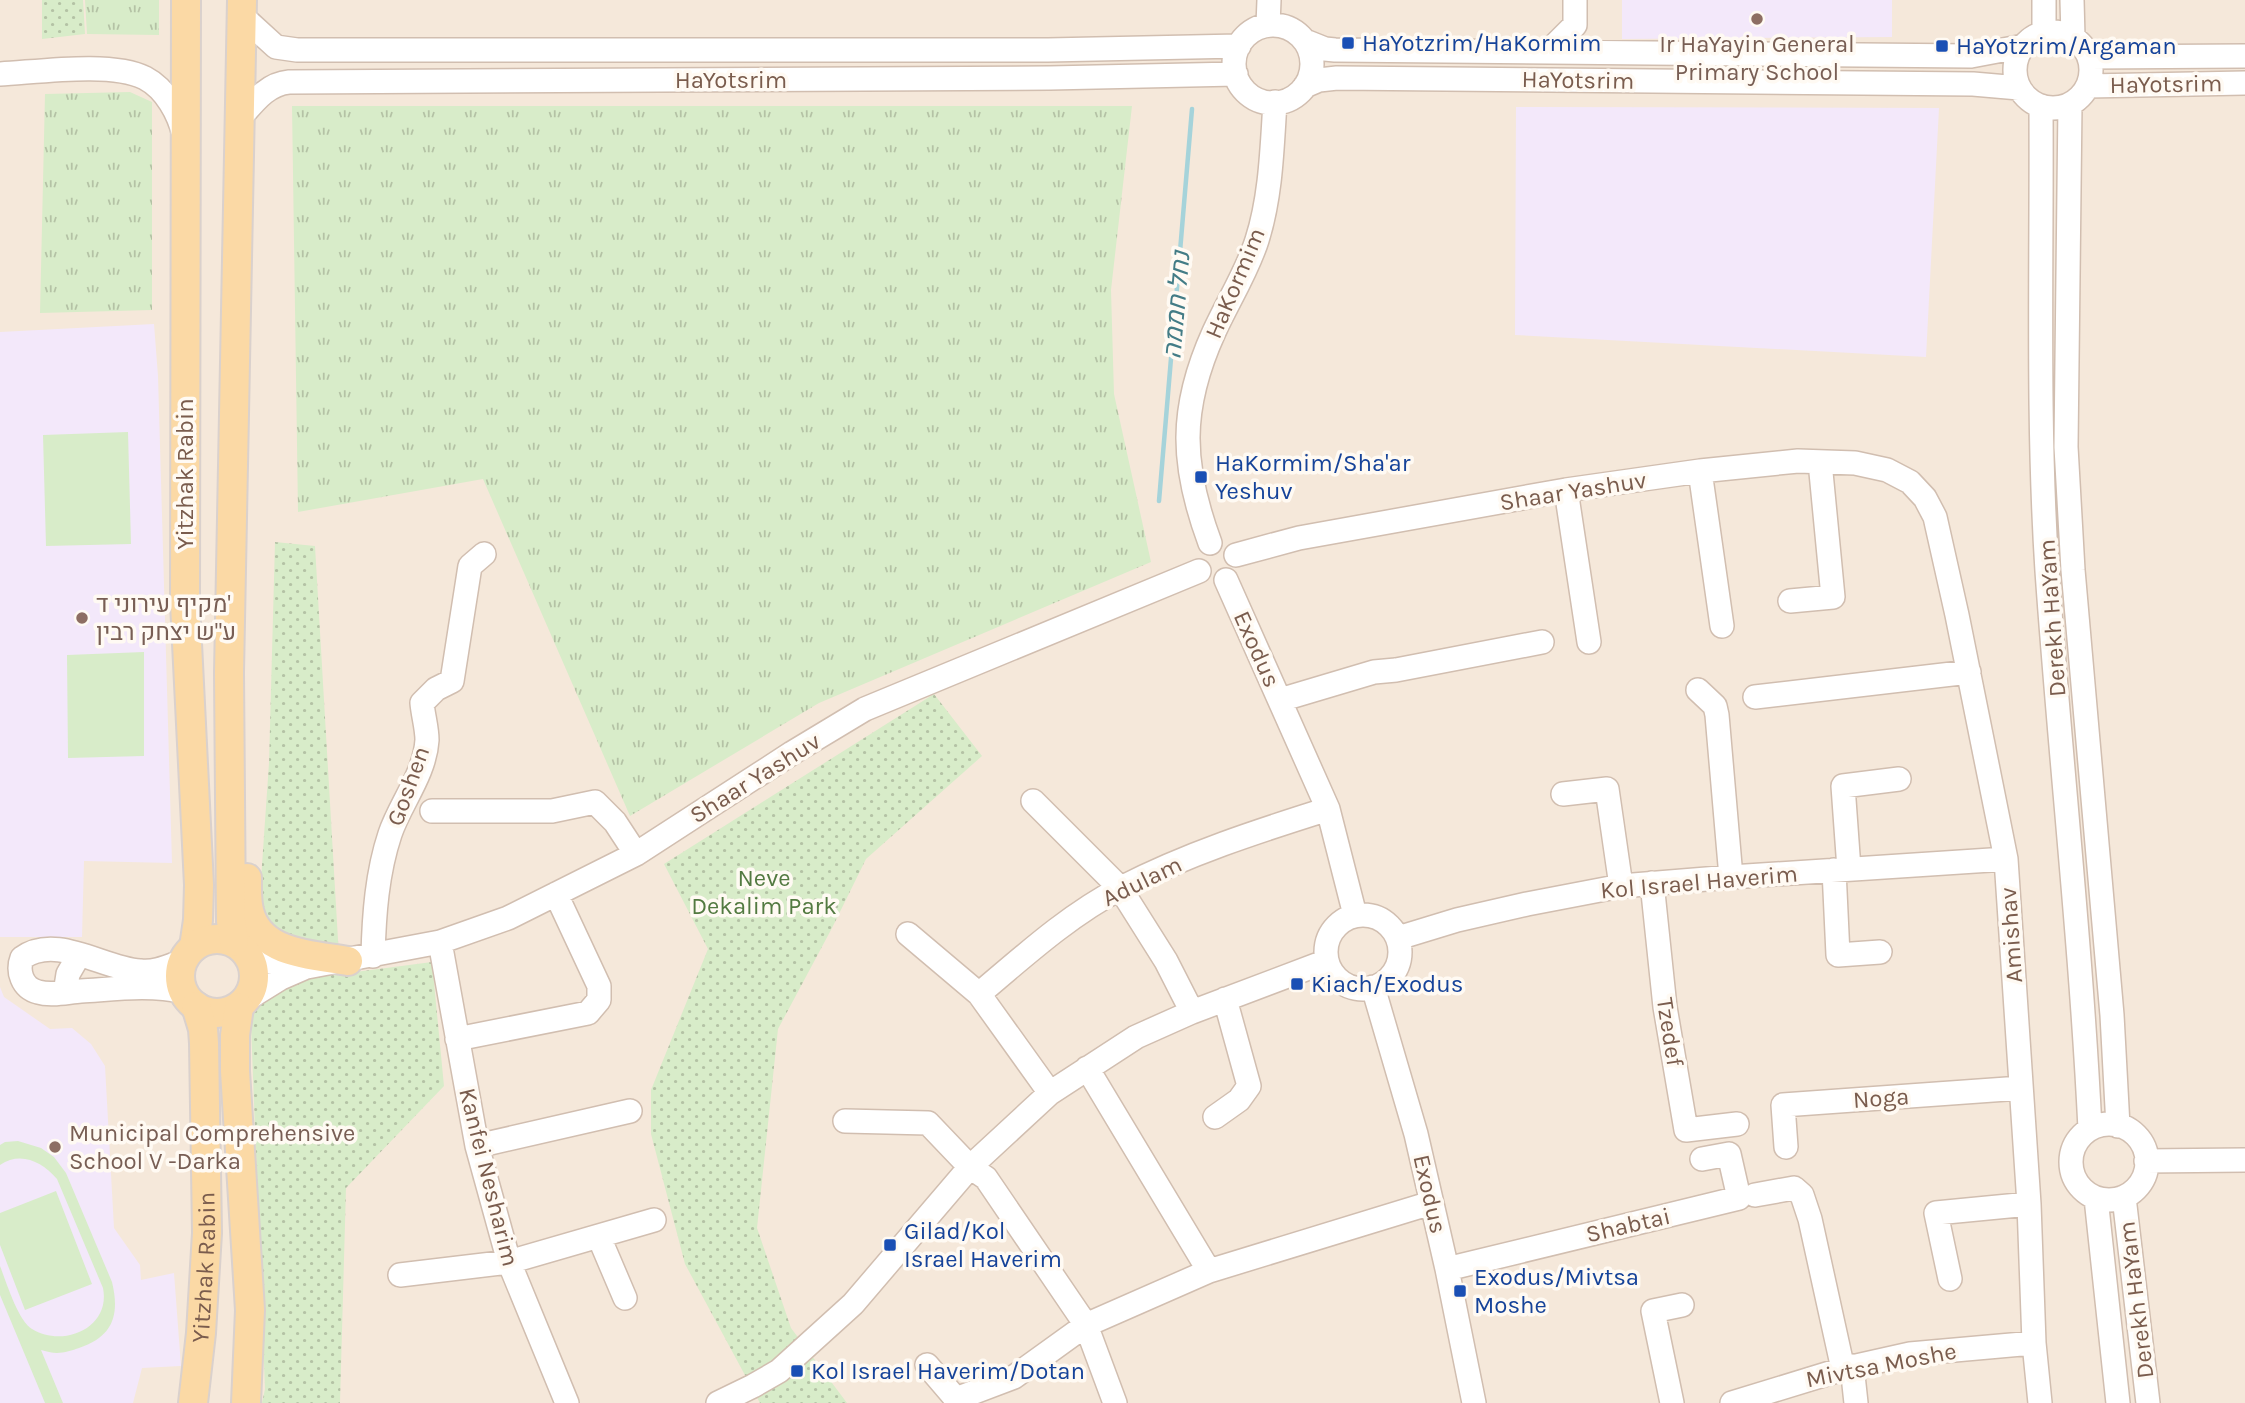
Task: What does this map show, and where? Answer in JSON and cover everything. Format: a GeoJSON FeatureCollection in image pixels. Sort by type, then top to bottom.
{"type":"FeatureCollection","features":[{"type":"Feature","properties":{"kind":"main road","name":"Yitzhak Rabin"},"geometry":{"type":"LineString","coordinates":[[186,0],[185,589],[199,886],[198,920],[189,954]]}},
{"type":"Feature","properties":{"kind":"main road","name":"Yitzhak Rabin"},"geometry":{"type":"LineString","coordinates":[[240,947],[230,921],[229,673],[242,8]]}},
{"type":"Feature","properties":{"kind":"main road"},"geometry":{"type":"LineString","coordinates":[[230,769],[244,822],[248,900],[256,927],[281,947],[361,958]]}},
{"type":"Feature","properties":{"kind":"main road"},"geometry":{"type":"LineString","coordinates":[[209,939],[226,939],[240,947],[255,971],[252,991],[243,1003],[222,1013],[213,1013],[190,999],[180,976],[189,954],[209,939]]}},
{"type":"Feature","properties":{"kind":"main road","name":"Yitzhak Rabin"},"geometry":{"type":"LineString","coordinates":[[190,999],[203,1029],[204,1042],[207,1233],[201,1333],[193,1403]]}},
{"type":"Feature","properties":{"kind":"main road","name":"Yitzhak Rabin"},"geometry":{"type":"LineString","coordinates":[[243,1003],[235,1035],[235,1072],[250,1310],[246,1403]]}},
{"type":"Feature","properties":{"kind":"street"},"geometry":{"type":"LineString","coordinates":[[1268,25],[1269,0]]}},
{"type":"Feature","properties":{"kind":"street"},"geometry":{"type":"LineString","coordinates":[[1575,0],[1575,25],[1600,53]]}},
{"type":"Feature","properties":{"kind":"street"},"geometry":{"type":"LineString","coordinates":[[2044,0],[2044,33]]}},
{"type":"Feature","properties":{"kind":"street"},"geometry":{"type":"LineString","coordinates":[[2072,0],[2073,37]]}},
{"type":"Feature","properties":{"kind":"street","name":"HaYotsrim"},"geometry":{"type":"LineString","coordinates":[[242,8],[276,47],[297,50],[1048,50],[1239,46]]}},
{"type":"Feature","properties":{"kind":"street"},"geometry":{"type":"LineString","coordinates":[[1268,25],[1289,28],[1304,41],[1312,66],[1305,86],[1297,94],[1286,100],[1264,102],[1246,92],[1236,74],[1234,64],[1239,46],[1251,32],[1268,25]]}},
{"type":"Feature","properties":{"kind":"street"},"geometry":{"type":"LineString","coordinates":[[1548,52],[1575,25]]}},
{"type":"Feature","properties":{"kind":"street"},"geometry":{"type":"LineString","coordinates":[[2044,33],[2064,33],[2073,37],[2085,49],[2091,67],[2084,93],[2070,104],[2061,107],[2041,106],[2025,96],[2016,80],[2017,57],[2024,46],[2044,33]]}},
{"type":"Feature","properties":{"kind":"street","name":"HaYotsrim"},"geometry":{"type":"LineString","coordinates":[[1304,41],[1335,50],[1971,56],[2024,46]]}},
{"type":"Feature","properties":{"kind":"street","name":"HaYotsrim"},"geometry":{"type":"LineString","coordinates":[[2089,57],[2245,56]]}},
{"type":"Feature","properties":{"kind":"street"},"geometry":{"type":"LineString","coordinates":[[0,74],[83,69],[120,71],[143,77],[158,87],[167,98],[178,118],[186,147]]}},
{"type":"Feature","properties":{"kind":"street","name":"HaYotsrim"},"geometry":{"type":"LineString","coordinates":[[240,118],[265,90],[279,83],[1050,78],[1236,74]]}},
{"type":"Feature","properties":{"kind":"street","name":"HaYotsrim"},"geometry":{"type":"LineString","coordinates":[[1305,86],[1328,78],[1351,78],[1973,84],[2019,88]]}},
{"type":"Feature","properties":{"kind":"street","name":"HaYotsrim"},"geometry":{"type":"LineString","coordinates":[[2088,86],[2245,83]]}},
{"type":"Feature","properties":{"kind":"street","name":"HaKormim"},"geometry":{"type":"LineString","coordinates":[[1210,543],[1189,475],[1187,442],[1190,407],[1198,371],[1257,240],[1268,191],[1275,102]]}},
{"type":"Feature","properties":{"kind":"street","name":"Derekh HaYam"},"geometry":{"type":"LineString","coordinates":[[2070,104],[2066,447],[2073,569],[2112,1015],[2118,1126]]}},
{"type":"Feature","properties":{"kind":"street","name":"Derekh HaYam"},"geometry":{"type":"LineString","coordinates":[[2041,106],[2042,449],[2047,557],[2084,1016],[2090,1129]]}},
{"type":"Feature","properties":{"kind":"street","name":"Shaar Yashuv"},"geometry":{"type":"LineString","coordinates":[[1236,555],[1299,538],[1566,490],[1700,471],[1798,461],[1855,463],[1887,470],[1910,482]]}},
{"type":"Feature","properties":{"kind":"street"},"geometry":{"type":"LineString","coordinates":[[1790,601],[1833,597],[1820,462]]}},
{"type":"Feature","properties":{"kind":"street"},"geometry":{"type":"LineString","coordinates":[[1700,471],[1722,626]]}},
{"type":"Feature","properties":{"kind":"street","name":"Amishav"},"geometry":{"type":"LineString","coordinates":[[1910,482],[1925,498],[1935,517],[2006,859],[2029,1205],[2034,1343],[2040,1403]]}},
{"type":"Feature","properties":{"kind":"street"},"geometry":{"type":"LineString","coordinates":[[1566,490],[1589,642]]}},
{"type":"Feature","properties":{"kind":"street"},"geometry":{"type":"LineString","coordinates":[[1210,543],[1223,543],[1236,555],[1237,567],[1226,580],[1209,580],[1199,570],[1200,551],[1210,543]]}},
{"type":"Feature","properties":{"kind":"street","name":"Goshen"},"geometry":{"type":"LineString","coordinates":[[361,958],[373,929],[381,864],[391,831],[419,770],[427,741],[422,703],[436,689],[452,681],[470,566],[484,554]]}},
{"type":"Feature","properties":{"kind":"street","name":"Shaar Yashuv"},"geometry":{"type":"LineString","coordinates":[[240,947],[271,963],[307,967],[440,942],[508,918],[636,854],[785,757],[865,709],[1199,570]]}},
{"type":"Feature","properties":{"kind":"street","name":"Exodus"},"geometry":{"type":"LineString","coordinates":[[1226,580],[1328,809],[1355,915]]}},
{"type":"Feature","properties":{"kind":"street"},"geometry":{"type":"LineString","coordinates":[[1280,700],[1374,671],[1396,670],[1542,642]]}},
{"type":"Feature","properties":{"kind":"street"},"geometry":{"type":"LineString","coordinates":[[1755,697],[1969,671]]}},
{"type":"Feature","properties":{"kind":"street"},"geometry":{"type":"LineString","coordinates":[[1698,690],[1715,706],[1717,715],[1731,877]]}},
{"type":"Feature","properties":{"kind":"street"},"geometry":{"type":"LineString","coordinates":[[1880,952],[1838,955],[1843,786],[1899,779]]}},
{"type":"Feature","properties":{"kind":"street"},"geometry":{"type":"LineString","coordinates":[[1563,794],[1607,789],[1621,886]]}},
{"type":"Feature","properties":{"kind":"street"},"geometry":{"type":"LineString","coordinates":[[1033,801],[1120,888],[1166,961],[1192,1012]]}},
{"type":"Feature","properties":{"kind":"street","name":"Goshen"},"geometry":{"type":"LineString","coordinates":[[432,811],[552,811],[595,802],[615,822],[636,854]]}},
{"type":"Feature","properties":{"kind":"street","name":"Adulam"},"geometry":{"type":"LineString","coordinates":[[979,994],[1049,934],[1120,888],[1258,831],[1328,809]]}},
{"type":"Feature","properties":{"kind":"street","name":"Kol Israel Haverim"},"geometry":{"type":"LineString","coordinates":[[1398,938],[1469,918],[1621,886],[2006,859]]}},
{"type":"Feature","properties":{"kind":"street","name":"Tzedef"},"geometry":{"type":"LineString","coordinates":[[1652,883],[1665,1007],[1686,1130],[1737,1124]]}},
{"type":"Feature","properties":{"kind":"street"},"geometry":{"type":"LineString","coordinates":[[457,1040],[588,1013],[599,1000],[599,986],[555,894]]}},
{"type":"Feature","properties":{"kind":"street"},"geometry":{"type":"LineString","coordinates":[[1355,915],[1376,917],[1385,922],[1398,938],[1399,962],[1384,982],[1373,987],[1363,989],[1345,984],[1331,970],[1327,961],[1326,949],[1335,927],[1355,915]]}},
{"type":"Feature","properties":{"kind":"street"},"geometry":{"type":"LineString","coordinates":[[908,934],[979,994],[1050,1093]]}},
{"type":"Feature","properties":{"kind":"street","name":"Kanfei Nesharim"},"geometry":{"type":"LineString","coordinates":[[440,942],[477,1146],[509,1262],[567,1403]]}},
{"type":"Feature","properties":{"kind":"street"},"geometry":{"type":"LineString","coordinates":[[189,954],[161,969],[142,972],[63,950],[40,949],[22,958],[20,964],[21,977],[30,989],[47,994],[162,988],[190,999]]}},
{"type":"Feature","properties":{"kind":"street"},"geometry":{"type":"LineString","coordinates":[[65,993],[72,964],[79,955]]}},
{"type":"Feature","properties":{"kind":"street"},"geometry":{"type":"LineString","coordinates":[[719,1403],[779,1371],[853,1304],[970,1167],[1050,1093],[1136,1037],[1192,1012],[1327,961]]}},
{"type":"Feature","properties":{"kind":"street","name":"Shaar Yashuv"},"geometry":{"type":"LineString","coordinates":[[243,1003],[281,978],[307,967]]}},
{"type":"Feature","properties":{"kind":"street","name":"Exodus"},"geometry":{"type":"LineString","coordinates":[[1373,987],[1416,1133],[1474,1403]]}},
{"type":"Feature","properties":{"kind":"street"},"geometry":{"type":"LineString","coordinates":[[1215,1117],[1239,1100],[1249,1086],[1225,999]]}},
{"type":"Feature","properties":{"kind":"street"},"geometry":{"type":"LineString","coordinates":[[1087,1068],[1209,1271]]}},
{"type":"Feature","properties":{"kind":"street","name":"Noga"},"geometry":{"type":"LineString","coordinates":[[1786,1147],[1783,1105],[2021,1088]]}},
{"type":"Feature","properties":{"kind":"street"},"geometry":{"type":"LineString","coordinates":[[477,1146],[630,1111]]}},
{"type":"Feature","properties":{"kind":"street"},"geometry":{"type":"LineString","coordinates":[[845,1121],[928,1123],[970,1167],[986,1178],[1086,1325],[1115,1403]]}},
{"type":"Feature","properties":{"kind":"street"},"geometry":{"type":"LineString","coordinates":[[2106,1124],[2118,1126],[2127,1129],[2139,1139],[2145,1151],[2143,1179],[2136,1189],[2124,1197],[2109,1200],[2096,1198],[2085,1192],[2076,1182],[2070,1166],[2072,1152],[2077,1140],[2090,1129],[2106,1124]]}},
{"type":"Feature","properties":{"kind":"street","name":"Shabtai"},"geometry":{"type":"LineString","coordinates":[[1447,1269],[1739,1198],[1729,1154],[1702,1159]]}},
{"type":"Feature","properties":{"kind":"street"},"geometry":{"type":"LineString","coordinates":[[2146,1161],[2245,1160]]}},
{"type":"Feature","properties":{"kind":"street"},"geometry":{"type":"LineString","coordinates":[[1755,1195],[1794,1188],[1802,1195],[1856,1403]]}},
{"type":"Feature","properties":{"kind":"street","name":"Derekh HaYam"},"geometry":{"type":"LineString","coordinates":[[2124,1197],[2148,1403]]}},
{"type":"Feature","properties":{"kind":"street","name":"Derekh HaYam"},"geometry":{"type":"LineString","coordinates":[[2096,1198],[2118,1403]]}},
{"type":"Feature","properties":{"kind":"street"},"geometry":{"type":"LineString","coordinates":[[927,1364],[956,1399],[1014,1377],[1086,1325],[1209,1271],[1431,1203]]}},
{"type":"Feature","properties":{"kind":"street"},"geometry":{"type":"LineString","coordinates":[[1950,1279],[1936,1213],[2029,1205]]}},
{"type":"Feature","properties":{"kind":"street"},"geometry":{"type":"LineString","coordinates":[[400,1275],[509,1262],[654,1220]]}},
{"type":"Feature","properties":{"kind":"street"},"geometry":{"type":"LineString","coordinates":[[599,1237],[625,1298]]}},
{"type":"Feature","properties":{"kind":"street"},"geometry":{"type":"LineString","coordinates":[[1672,1403],[1653,1311],[1682,1305]]}},
{"type":"Feature","properties":{"kind":"street","name":"Mivtsa Moshe"},"geometry":{"type":"LineString","coordinates":[[1732,1403],[1847,1368],[1910,1354],[2034,1343]]}},
{"type":"Feature","properties":{"kind":"shaded area"},"geometry":{"type":"Polygon","coordinates":[[[0,0],[2245,0],[2245,1403],[0,1403],[0,0]]]}},
{"type":"Feature","properties":{"kind":"shaded area","name":"Ir HaYayin General Primary School"},"geometry":{"type":"Polygon","coordinates":[[[1622,0],[1892,0],[1892,37],[1622,39],[1622,0]]]}},
{"type":"Feature","properties":{"kind":"shaded area"},"geometry":{"type":"Polygon","coordinates":[[[1516,107],[1939,108],[1926,357],[1515,335],[1516,107]]]}},
{"type":"Feature","properties":{"kind":"shaded area","name":"מקיף עירוני ד' ע\"ש יצחק רבין"},"geometry":{"type":"Polygon","coordinates":[[[154,324],[158,376],[172,863],[84,861],[82,937],[0,937],[0,332],[154,324]]]}},
{"type":"Feature","properties":{"kind":"shaded area","name":"Municipal Comprehensive School V -Darka"},"geometry":{"type":"Polygon","coordinates":[[[0,987],[4,997],[50,1029],[72,1028],[91,1044],[105,1066],[114,1228],[140,1265],[141,1280],[174,1273],[181,1366],[142,1368],[133,1403],[0,1403],[0,987]]]}},
{"type":"Feature","properties":{"kind":"green space"},"geometry":{"type":"Polygon","coordinates":[[[42,0],[83,0],[85,34],[42,39],[42,0]]]}},
{"type":"Feature","properties":{"kind":"green space"},"geometry":{"type":"Polygon","coordinates":[[[85,0],[159,0],[159,35],[87,34],[85,0]]]}},
{"type":"Feature","properties":{"kind":"green space"},"geometry":{"type":"Polygon","coordinates":[[[130,92],[152,102],[152,310],[40,313],[45,94],[130,92]]]}},
{"type":"Feature","properties":{"kind":"green space"},"geometry":{"type":"Polygon","coordinates":[[[292,106],[1132,106],[1111,290],[1114,394],[1151,562],[819,703],[630,816],[483,479],[298,512],[292,106]]]}},
{"type":"Feature","properties":{"kind":"green space"},"geometry":{"type":"Polygon","coordinates":[[[128,432],[131,544],[46,546],[43,435],[128,432]]]}},
{"type":"Feature","properties":{"kind":"green space"},"geometry":{"type":"Polygon","coordinates":[[[275,542],[315,546],[340,974],[432,962],[444,1086],[346,1188],[340,1403],[262,1403],[265,1389],[251,1025],[269,763],[275,542]]]}},
{"type":"Feature","properties":{"kind":"green space"},"geometry":{"type":"Polygon","coordinates":[[[144,652],[144,756],[68,758],[67,655],[144,652]]]}},
{"type":"Feature","properties":{"kind":"green space","name":"Neve Dekalim Park"},"geometry":{"type":"Polygon","coordinates":[[[934,694],[982,756],[866,859],[778,1029],[757,1228],[791,1328],[847,1403],[760,1403],[685,1264],[651,1134],[651,1090],[708,949],[664,864],[934,694]]]}},
{"type":"Feature","properties":{"kind":"green space"},"geometry":{"type":"Polygon","coordinates":[[[18,1141],[41,1148],[54,1157],[66,1173],[112,1282],[114,1314],[100,1338],[65,1352],[41,1350],[63,1403],[45,1403],[0,1295],[0,1266],[22,1318],[32,1329],[44,1334],[70,1335],[92,1324],[100,1314],[104,1302],[103,1288],[57,1179],[31,1160],[16,1159],[0,1165],[0,1145],[18,1141]]]}},
{"type":"Feature","properties":{"kind":"green space"},"geometry":{"type":"Polygon","coordinates":[[[56,1191],[92,1284],[25,1310],[0,1245],[0,1213],[56,1191]]]}},
{"type":"Feature","properties":{"kind":"waterway","name":"נחל חממה"},"geometry":{"type":"LineString","coordinates":[[1159,501],[1192,109]]}},
{"type":"Feature","properties":{"kind":"place","name":"Ir HaYayin General Primary School"},"geometry":{"type":"Point","coordinates":[1757,19]}},
{"type":"Feature","properties":{"kind":"place","name":"HaYotzrim/HaKormim"},"geometry":{"type":"Point","coordinates":[1348,43]}},
{"type":"Feature","properties":{"kind":"place","name":"HaYotzrim/Argaman"},"geometry":{"type":"Point","coordinates":[1942,46]}},
{"type":"Feature","properties":{"kind":"place","name":"HaKormim/Sha'ar Yeshuv"},"geometry":{"type":"Point","coordinates":[1201,477]}},
{"type":"Feature","properties":{"kind":"place","name":"מקיף עירוני ד' ע\"ש יצחק רבין"},"geometry":{"type":"Point","coordinates":[82,618]}},
{"type":"Feature","properties":{"kind":"place","name":"Kiach/Exodus"},"geometry":{"type":"Point","coordinates":[1297,984]}},
{"type":"Feature","properties":{"kind":"place","name":"Municipal Comprehensive School V -Darka"},"geometry":{"type":"Point","coordinates":[55,1147]}},
{"type":"Feature","properties":{"kind":"place","name":"Gilad/Kol Israel Haverim"},"geometry":{"type":"Point","coordinates":[890,1245]}},
{"type":"Feature","properties":{"kind":"place","name":"Exodus/Mivtsa Moshe"},"geometry":{"type":"Point","coordinates":[1460,1291]}},
{"type":"Feature","properties":{"kind":"place","name":"Kol Israel Haverim/Dotan"},"geometry":{"type":"Point","coordinates":[797,1371]}}]}
